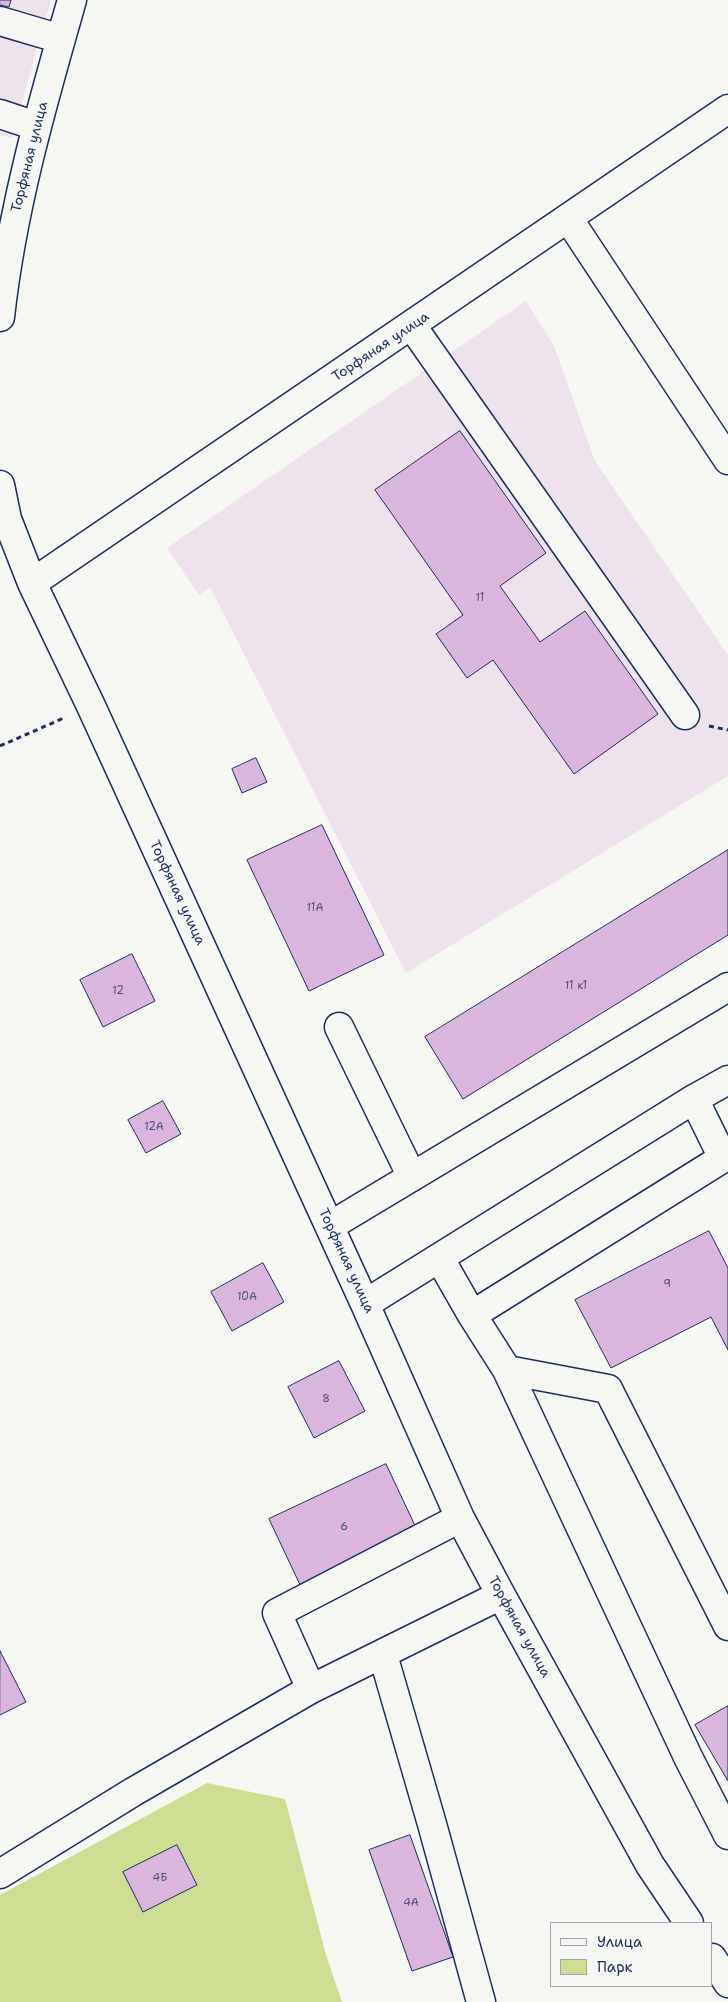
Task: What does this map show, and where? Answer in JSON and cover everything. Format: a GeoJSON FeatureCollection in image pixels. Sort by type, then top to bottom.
{"type":"FeatureCollection","features":[{"type":"Feature","properties":{"kind":"street","name":"Торфяная улица"},"geometry":{"type":"LineString","coordinates":[[0,317],[9,198],[36,126],[72,0]]}},
{"type":"Feature","properties":{"kind":"street"},"geometry":{"type":"LineString","coordinates":[[0,21],[61,39]]}},
{"type":"Feature","properties":{"kind":"street","name":"Торфяная улица"},"geometry":{"type":"LineString","coordinates":[[32,583],[728,110]]}},
{"type":"Feature","properties":{"kind":"street"},"geometry":{"type":"LineString","coordinates":[[0,114],[36,126]]}},
{"type":"Feature","properties":{"kind":"street"},"geometry":{"type":"LineString","coordinates":[[568,218],[728,460]]}},
{"type":"Feature","properties":{"kind":"street"},"geometry":{"type":"LineString","coordinates":[[412,326],[685,715]]}},
{"type":"Feature","properties":{"kind":"street","name":"Торфяная улица"},"geometry":{"type":"LineString","coordinates":[[0,485],[7,519],[32,583],[91,706],[366,1304],[460,1518],[650,1865],[688,1922]]}},
{"type":"Feature","properties":{"kind":"street"},"geometry":{"type":"LineString","coordinates":[[330,1226],[728,987]]}},
{"type":"Feature","properties":{"kind":"street"},"geometry":{"type":"LineString","coordinates":[[339,1027],[412,1177]]}},
{"type":"Feature","properties":{"kind":"street"},"geometry":{"type":"LineString","coordinates":[[366,1304],[694,1099],[728,1080]]}},
{"type":"Feature","properties":{"kind":"street"},"geometry":{"type":"LineString","coordinates":[[472,1315],[723,1158],[694,1099]]}},
{"type":"Feature","properties":{"kind":"street"},"geometry":{"type":"LineString","coordinates":[[440,1259],[472,1315],[507,1370],[688,1757],[728,1835]]}},
{"type":"Feature","properties":{"kind":"street"},"geometry":{"type":"LineString","coordinates":[[507,1370],[608,1389],[728,1626]]}},
{"type":"Feature","properties":{"kind":"street"},"geometry":{"type":"LineString","coordinates":[[311,1689],[277,1613],[460,1518]]}},
{"type":"Feature","properties":{"kind":"street"},"geometry":{"type":"LineString","coordinates":[[0,1874],[133,1792],[311,1689],[501,1595]]}},
{"type":"Feature","properties":{"kind":"street"},"geometry":{"type":"LineString","coordinates":[[383,1655],[481,2002]]}},
{"type":"Feature","properties":{"kind":"street"},"geometry":{"type":"LineString","coordinates":[[713,1960],[728,1983]]}},
{"type":"Feature","properties":{"kind":"path"},"geometry":{"type":"LineString","coordinates":[[0,746],[91,706]]}},
{"type":"Feature","properties":{"kind":"shaded area"},"geometry":{"type":"Polygon","coordinates":[[[0,0],[51,0],[12,138],[0,135],[0,0]]]}},
{"type":"Feature","properties":{"kind":"shaded area"},"geometry":{"type":"Polygon","coordinates":[[[526,301],[554,346],[595,461],[728,655],[728,776],[406,973],[210,587],[199,595],[167,548],[526,301]]]}},
{"type":"Feature","properties":{"kind":"green space"},"geometry":{"type":"Polygon","coordinates":[[[207,1783],[285,1799],[326,1955],[342,2002],[0,2002],[0,1895],[207,1783]]]}},
{"type":"Feature","properties":{"kind":"building"},"geometry":{"type":"Polygon","coordinates":[[[0,0],[11,0],[9,7],[0,5],[0,0]]]}},
{"type":"Feature","properties":{"kind":"building"},"geometry":{"type":"Polygon","coordinates":[[[460,431],[546,553],[500,586],[540,642],[585,611],[658,714],[574,774],[493,660],[467,678],[436,634],[463,615],[375,490],[460,431]]]}},
{"type":"Feature","properties":{"kind":"building"},"geometry":{"type":"Polygon","coordinates":[[[256,758],[267,782],[242,793],[232,769],[256,758]]]}},
{"type":"Feature","properties":{"kind":"building"},"geometry":{"type":"Polygon","coordinates":[[[322,825],[384,955],[309,991],[247,860],[322,825]]]}},
{"type":"Feature","properties":{"kind":"building"},"geometry":{"type":"Polygon","coordinates":[[[728,850],[728,935],[463,1099],[425,1037],[728,850]]]}},
{"type":"Feature","properties":{"kind":"building"},"geometry":{"type":"Polygon","coordinates":[[[132,954],[155,1001],[103,1027],[80,980],[132,954]]]}},
{"type":"Feature","properties":{"kind":"building"},"geometry":{"type":"Polygon","coordinates":[[[163,1101],[181,1134],[146,1153],[128,1120],[163,1101]]]}},
{"type":"Feature","properties":{"kind":"building"},"geometry":{"type":"Polygon","coordinates":[[[709,1231],[728,1268],[728,1350],[711,1317],[611,1368],[575,1300],[709,1231]]]}},
{"type":"Feature","properties":{"kind":"building"},"geometry":{"type":"Polygon","coordinates":[[[263,1263],[284,1302],[232,1331],[211,1292],[263,1263]]]}},
{"type":"Feature","properties":{"kind":"building"},"geometry":{"type":"Polygon","coordinates":[[[339,1361],[365,1411],[314,1438],[288,1387],[339,1361]]]}},
{"type":"Feature","properties":{"kind":"building"},"geometry":{"type":"Polygon","coordinates":[[[386,1464],[419,1534],[302,1589],[269,1519],[386,1464]]]}},
{"type":"Feature","properties":{"kind":"building"},"geometry":{"type":"Polygon","coordinates":[[[0,1651],[26,1702],[0,1715],[0,1651]]]}},
{"type":"Feature","properties":{"kind":"building"},"geometry":{"type":"Polygon","coordinates":[[[728,1706],[728,1781],[695,1725],[728,1706]]]}},
{"type":"Feature","properties":{"kind":"building"},"geometry":{"type":"Polygon","coordinates":[[[410,1835],[453,1957],[412,1971],[369,1850],[410,1835]]]}},
{"type":"Feature","properties":{"kind":"building"},"geometry":{"type":"Polygon","coordinates":[[[177,1845],[197,1885],[143,1912],[123,1872],[177,1845]]]}}]}
